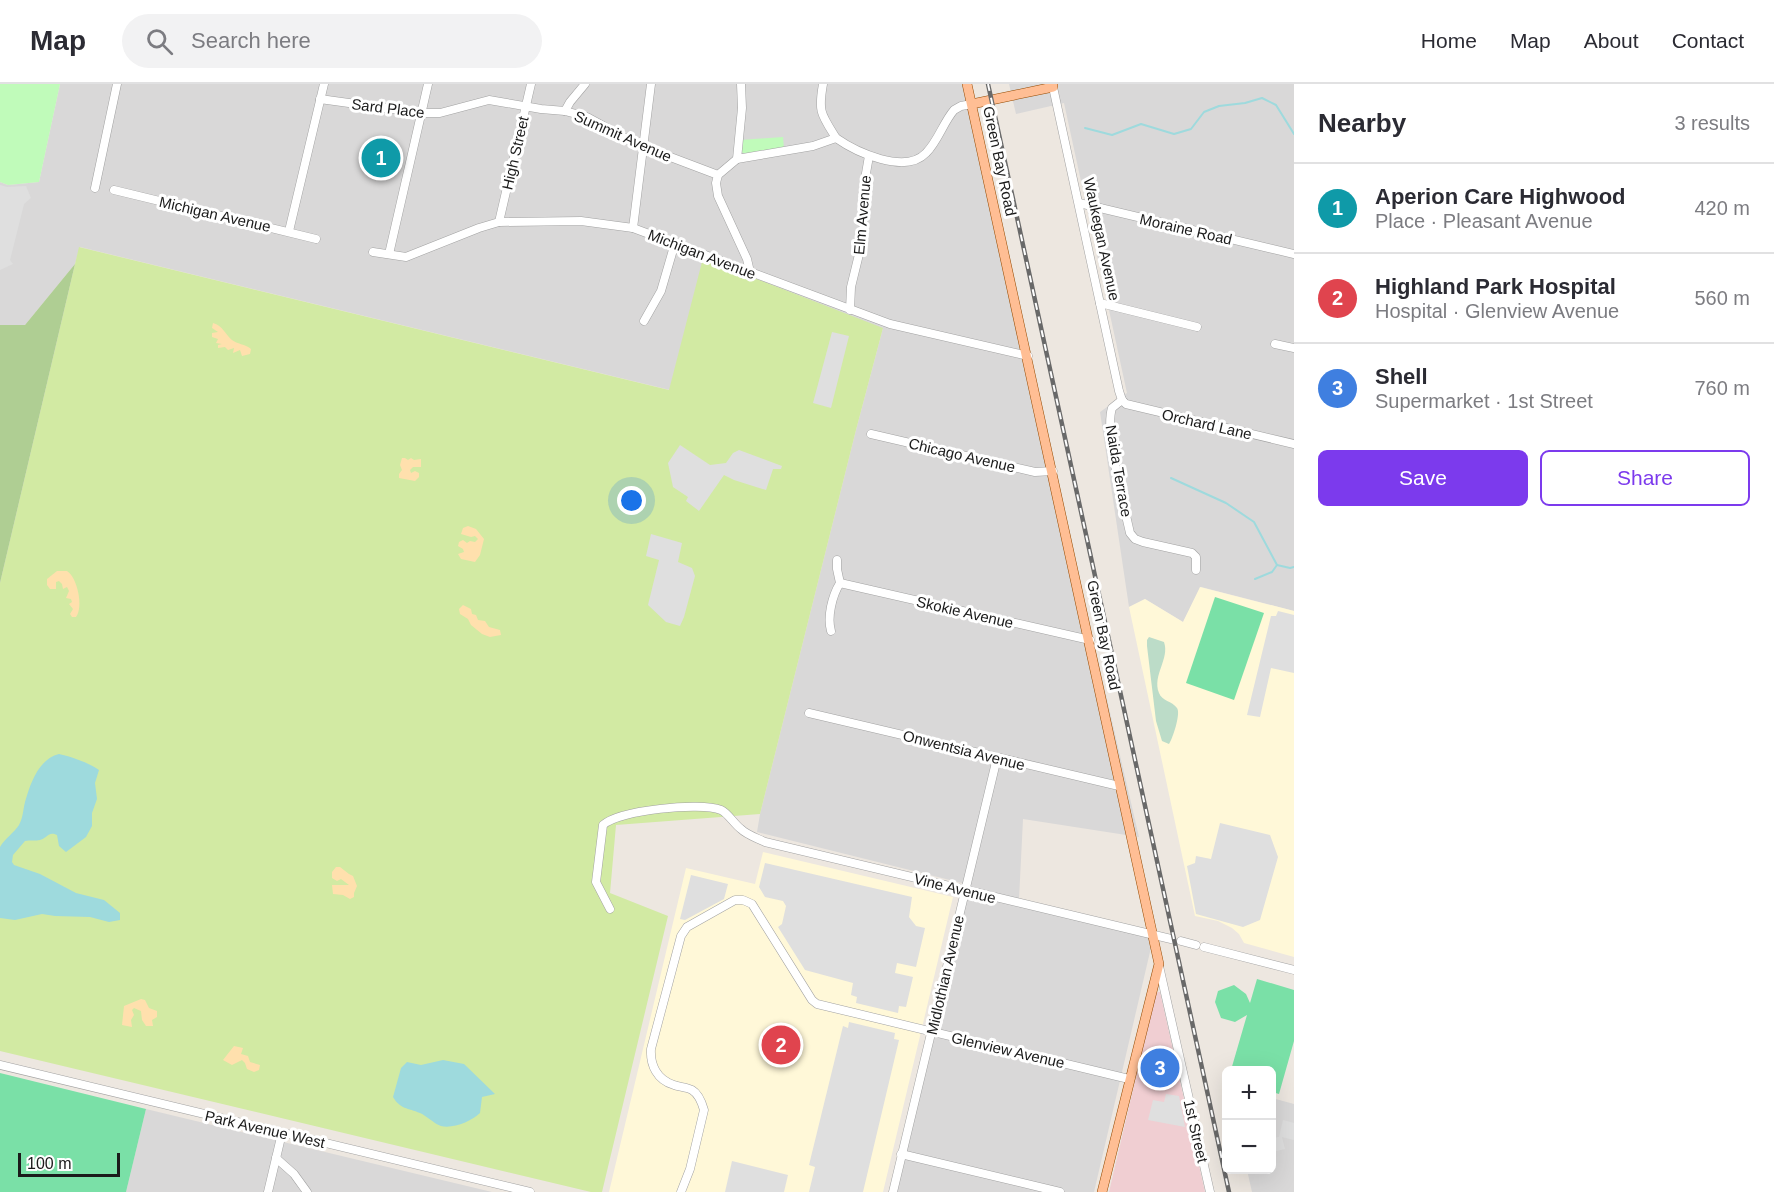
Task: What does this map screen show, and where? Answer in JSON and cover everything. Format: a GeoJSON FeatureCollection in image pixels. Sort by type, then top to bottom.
{"type":"FeatureCollection","features":[{"type":"Feature","properties":{"kind":"main road","name":"Green Bay Road"},"geometry":{"type":"LineString","coordinates":[[968,84],[1159,964],[1102,1192]]}},
{"type":"Feature","properties":{"kind":"main road"},"geometry":{"type":"LineString","coordinates":[[972,104],[1053,85]]}},
{"type":"Feature","properties":{"kind":"street"},"geometry":{"type":"LineString","coordinates":[[95,188],[117,84]]}},
{"type":"Feature","properties":{"kind":"street"},"geometry":{"type":"LineString","coordinates":[[289,231],[324,84]]}},
{"type":"Feature","properties":{"kind":"street"},"geometry":{"type":"LineString","coordinates":[[389,254],[428,84]]}},
{"type":"Feature","properties":{"kind":"street","name":"High Street"},"geometry":{"type":"LineString","coordinates":[[499,222],[531,84]]}},
{"type":"Feature","properties":{"kind":"street"},"geometry":{"type":"LineString","coordinates":[[565,111],[585,84]]}},
{"type":"Feature","properties":{"kind":"street"},"geometry":{"type":"LineString","coordinates":[[633,228],[651,84]]}},
{"type":"Feature","properties":{"kind":"street"},"geometry":{"type":"LineString","coordinates":[[737,159],[742,101],[741,84]]}},
{"type":"Feature","properties":{"kind":"street"},"geometry":{"type":"LineString","coordinates":[[823,84],[820,107],[822,116],[836,138],[869,156],[889,162],[904,161],[925,155],[954,110],[972,104]]}},
{"type":"Feature","properties":{"kind":"street","name":"Waukegan Avenue"},"geometry":{"type":"LineString","coordinates":[[1053,85],[1122,400]]}},
{"type":"Feature","properties":{"kind":"street","name":"Sard Place"},"geometry":{"type":"LineString","coordinates":[[320,99],[422,113],[440,113],[489,100],[525,106]]}},
{"type":"Feature","properties":{"kind":"street","name":"Summit Avenue"},"geometry":{"type":"LineString","coordinates":[[525,106],[565,111],[600,122],[620,136],[718,175]]}},
{"type":"Feature","properties":{"kind":"street"},"geometry":{"type":"LineString","coordinates":[[750,272],[747,259],[718,196],[716,183],[718,175],[737,159],[813,146],[836,138]]}},
{"type":"Feature","properties":{"kind":"street","name":"Elm Avenue"},"geometry":{"type":"LineString","coordinates":[[850,310],[851,287],[863,238],[865,179],[869,156]]}},
{"type":"Feature","properties":{"kind":"street","name":"Michigan Avenue"},"geometry":{"type":"LineString","coordinates":[[114,190],[316,238]]}},
{"type":"Feature","properties":{"kind":"street","name":"Moraine Road"},"geometry":{"type":"LineString","coordinates":[[1079,203],[1294,254]]}},
{"type":"Feature","properties":{"kind":"street","name":"Michigan Avenue"},"geometry":{"type":"LineString","coordinates":[[373,252],[406,257],[499,222],[581,221],[633,228],[890,324],[1028,356]]}},
{"type":"Feature","properties":{"kind":"street"},"geometry":{"type":"LineString","coordinates":[[644,321],[661,291],[675,243]]}},
{"type":"Feature","properties":{"kind":"street"},"geometry":{"type":"LineString","coordinates":[[1100,303],[1197,327]]}},
{"type":"Feature","properties":{"kind":"street"},"geometry":{"type":"LineString","coordinates":[[1275,344],[1294,348]]}},
{"type":"Feature","properties":{"kind":"street","name":"Orchard Lane"},"geometry":{"type":"LineString","coordinates":[[1122,400],[1126,404],[1294,444]]}},
{"type":"Feature","properties":{"kind":"street","name":"Naida Terrace"},"geometry":{"type":"LineString","coordinates":[[1122,400],[1112,408],[1110,424],[1115,463],[1130,533],[1135,539],[1143,542],[1192,553],[1196,557],[1196,570]]}},
{"type":"Feature","properties":{"kind":"street","name":"Chicago Avenue"},"geometry":{"type":"LineString","coordinates":[[871,434],[1035,472],[1053,471]]}},
{"type":"Feature","properties":{"kind":"street"},"geometry":{"type":"LineString","coordinates":[[831,631],[829,622],[834,596],[840,583],[837,560]]}},
{"type":"Feature","properties":{"kind":"street","name":"Skokie Avenue"},"geometry":{"type":"LineString","coordinates":[[840,583],[1090,640]]}},
{"type":"Feature","properties":{"kind":"street","name":"Onwentsia Avenue"},"geometry":{"type":"LineString","coordinates":[[809,712],[1119,786]]}},
{"type":"Feature","properties":{"kind":"street","name":"Midlothian Avenue"},"geometry":{"type":"LineString","coordinates":[[892,1192],[997,758]]}},
{"type":"Feature","properties":{"kind":"street","name":"Vine Avenue"},"geometry":{"type":"LineString","coordinates":[[610,909],[596,882],[603,825],[612,818],[686,806],[721,810],[742,831],[765,842],[1170,939]]}},
{"type":"Feature","properties":{"kind":"street","name":"Glenview Avenue"},"geometry":{"type":"LineString","coordinates":[[681,1192],[690,1169],[704,1110],[702,1101],[693,1090],[672,1085],[660,1078],[650,1060],[651,1049],[681,936],[687,927],[735,900],[743,900],[752,904],[812,1000],[817,1004],[1129,1080]]}},
{"type":"Feature","properties":{"kind":"street"},"geometry":{"type":"LineString","coordinates":[[1181,941],[1294,970]]}},
{"type":"Feature","properties":{"kind":"street","name":"1st Street"},"geometry":{"type":"LineString","coordinates":[[1159,964],[1210,1192]]}},
{"type":"Feature","properties":{"kind":"street","name":"Park Avenue West"},"geometry":{"type":"LineString","coordinates":[[0,1065],[530,1192]]}},
{"type":"Feature","properties":{"kind":"street"},"geometry":{"type":"LineString","coordinates":[[268,1192],[282,1133]]}},
{"type":"Feature","properties":{"kind":"street"},"geometry":{"type":"LineString","coordinates":[[902,1154],[1060,1192]]}},
{"type":"Feature","properties":{"kind":"street"},"geometry":{"type":"LineString","coordinates":[[276,1158],[294,1174],[308,1192]]}},
{"type":"Feature","properties":{"kind":"shaded area"},"geometry":{"type":"Polygon","coordinates":[[[60,84],[964,84],[1139,837],[1023,819],[1019,899],[1153,939],[1094,1192],[896,1192],[970,885],[757,832],[883,328],[670,390],[80,247],[75,264],[25,325],[0,325],[0,182],[8,185],[39,182],[60,84]]]}},
{"type":"Feature","properties":{"kind":"shaded area"},"geometry":{"type":"Polygon","coordinates":[[[1009,84],[1294,84],[1294,611],[1201,587],[1183,622],[1145,599],[1129,607],[1100,412],[1127,393],[1064,103],[1016,114],[1009,84]]]}},
{"type":"Feature","properties":{"kind":"shaded area"},"geometry":{"type":"Polygon","coordinates":[[[0,185],[26,186],[31,198],[24,204],[10,260],[13,264],[0,270],[0,185]]]}},
{"type":"Feature","properties":{"kind":"shaded area"},"geometry":{"type":"Polygon","coordinates":[[[832,332],[849,336],[831,408],[813,403],[832,332]]]}},
{"type":"Feature","properties":{"kind":"shaded area"},"geometry":{"type":"Polygon","coordinates":[[[680,445],[710,465],[726,463],[733,453],[739,450],[782,466],[781,469],[773,469],[766,490],[724,475],[699,511],[686,501],[688,497],[673,487],[668,463],[680,445]]]}},
{"type":"Feature","properties":{"kind":"shaded area"},"geometry":{"type":"Polygon","coordinates":[[[651,534],[682,543],[678,562],[692,568],[695,576],[680,626],[666,622],[648,605],[659,560],[646,556],[651,534]]]}},
{"type":"Feature","properties":{"kind":"shaded area"},"geometry":{"type":"Polygon","coordinates":[[[1200,587],[1294,611],[1294,957],[1244,943],[1232,928],[1218,921],[1195,916],[1129,607],[1145,599],[1183,622],[1200,587]]]}},
{"type":"Feature","properties":{"kind":"shaded area"},"geometry":{"type":"Polygon","coordinates":[[[1278,611],[1294,615],[1294,673],[1271,668],[1260,717],[1247,715],[1271,616],[1276,616],[1278,611]]]}},
{"type":"Feature","properties":{"kind":"shaded area"},"geometry":{"type":"Polygon","coordinates":[[[1220,823],[1270,835],[1278,857],[1260,920],[1243,927],[1196,914],[1187,866],[1195,863],[1196,856],[1211,859],[1220,823]]]}},
{"type":"Feature","properties":{"kind":"shaded area"},"geometry":{"type":"Polygon","coordinates":[[[763,852],[953,897],[883,1192],[609,1192],[686,868],[755,884],[763,852]]]}},
{"type":"Feature","properties":{"kind":"shaded area"},"geometry":{"type":"Polygon","coordinates":[[[765,863],[912,897],[909,917],[916,926],[925,928],[916,967],[897,963],[895,973],[913,977],[906,1007],[899,1006],[898,1013],[856,1003],[857,997],[851,995],[853,983],[805,970],[778,927],[782,924],[786,906],[783,901],[765,897],[759,887],[765,863]]]}},
{"type":"Feature","properties":{"kind":"shaded area"},"geometry":{"type":"Polygon","coordinates":[[[691,875],[728,884],[724,899],[685,920],[680,919],[691,875]]]}},
{"type":"Feature","properties":{"kind":"shaded area"},"geometry":{"type":"Polygon","coordinates":[[[1156,992],[1160,992],[1205,1192],[1109,1192],[1156,992]]]}},
{"type":"Feature","properties":{"kind":"shaded area"},"geometry":{"type":"Polygon","coordinates":[[[849,1022],[895,1033],[894,1039],[899,1040],[863,1192],[809,1192],[815,1167],[809,1165],[843,1026],[848,1028],[849,1022]]]}},
{"type":"Feature","properties":{"kind":"shaded area"},"geometry":{"type":"Polygon","coordinates":[[[1166,1094],[1179,1096],[1185,1127],[1148,1120],[1153,1100],[1164,1102],[1166,1094]]]}},
{"type":"Feature","properties":{"kind":"shaded area"},"geometry":{"type":"Polygon","coordinates":[[[1276,1099],[1294,1104],[1294,1192],[1252,1192],[1248,1174],[1276,1174],[1276,1099]]]}},
{"type":"Feature","properties":{"kind":"shaded area"},"geometry":{"type":"Polygon","coordinates":[[[146,1109],[492,1192],[126,1192],[146,1109]]]}},
{"type":"Feature","properties":{"kind":"shaded area"},"geometry":{"type":"Polygon","coordinates":[[[1283,1120],[1294,1123],[1294,1140],[1282,1137],[1285,1149],[1276,1151],[1276,1137],[1279,1137],[1283,1120]]]}},
{"type":"Feature","properties":{"kind":"shaded area"},"geometry":{"type":"Polygon","coordinates":[[[732,1161],[788,1175],[784,1192],[725,1192],[732,1161]]]}},
{"type":"Feature","properties":{"kind":"green space"},"geometry":{"type":"Polygon","coordinates":[[[0,84],[60,84],[39,182],[8,185],[0,182],[0,84]]]}},
{"type":"Feature","properties":{"kind":"green space"},"geometry":{"type":"Polygon","coordinates":[[[783,137],[784,149],[745,154],[740,151],[740,140],[783,137]]]}},
{"type":"Feature","properties":{"kind":"green space"},"geometry":{"type":"Polygon","coordinates":[[[79,247],[669,390],[703,258],[883,328],[760,814],[616,825],[610,893],[668,916],[602,1192],[591,1192],[0,1051],[0,583],[79,247]]]}},
{"type":"Feature","properties":{"kind":"green space"},"geometry":{"type":"Polygon","coordinates":[[[75,264],[0,583],[0,325],[25,325],[75,264]]]}},
{"type":"Feature","properties":{"kind":"green space"},"geometry":{"type":"Polygon","coordinates":[[[1215,597],[1264,613],[1234,700],[1186,683],[1215,597]]]}},
{"type":"Feature","properties":{"kind":"green space"},"geometry":{"type":"Polygon","coordinates":[[[1149,637],[1164,642],[1165,655],[1157,686],[1160,696],[1175,706],[1178,711],[1176,726],[1169,744],[1162,741],[1156,721],[1147,646],[1149,637]]]}},
{"type":"Feature","properties":{"kind":"green space"},"geometry":{"type":"Polygon","coordinates":[[[1257,979],[1294,990],[1294,1041],[1279,1094],[1276,1093],[1276,1066],[1232,1066],[1247,1015],[1235,1022],[1221,1018],[1215,1002],[1218,991],[1234,985],[1246,994],[1250,1003],[1257,979]]]}},
{"type":"Feature","properties":{"kind":"green space"},"geometry":{"type":"Polygon","coordinates":[[[0,1073],[146,1109],[126,1192],[0,1192],[0,1073]]]}},
{"type":"Feature","properties":{"kind":"sand"},"geometry":{"type":"Polygon","coordinates":[[[213,323],[222,328],[232,340],[251,349],[250,354],[242,356],[240,350],[233,353],[234,348],[228,350],[225,347],[218,348],[218,345],[222,344],[216,343],[218,339],[212,337],[212,333],[218,332],[212,328],[213,323]]]}},
{"type":"Feature","properties":{"kind":"sand"},"geometry":{"type":"Polygon","coordinates":[[[402,458],[421,459],[421,467],[413,467],[410,470],[411,473],[415,471],[419,473],[415,481],[399,478],[402,458]]]}},
{"type":"Feature","properties":{"kind":"sand"},"geometry":{"type":"Polygon","coordinates":[[[468,526],[476,529],[484,539],[480,555],[475,562],[461,559],[458,554],[464,552],[458,546],[459,542],[463,540],[467,543],[475,542],[478,539],[475,536],[461,534],[463,528],[468,526]]]}},
{"type":"Feature","properties":{"kind":"sand"},"geometry":{"type":"Polygon","coordinates":[[[57,571],[67,571],[74,579],[79,600],[76,617],[70,614],[73,609],[69,604],[72,602],[71,599],[66,598],[69,591],[67,587],[63,589],[59,581],[56,582],[56,589],[50,589],[47,585],[47,579],[57,571]]]}},
{"type":"Feature","properties":{"kind":"sand"},"geometry":{"type":"Polygon","coordinates":[[[463,605],[471,609],[472,614],[476,615],[478,620],[485,621],[489,627],[500,630],[501,635],[490,637],[482,634],[460,614],[459,609],[463,605]]]}},
{"type":"Feature","properties":{"kind":"sand"},"geometry":{"type":"Polygon","coordinates":[[[336,867],[340,867],[353,876],[357,886],[354,897],[350,899],[343,895],[333,894],[332,885],[349,885],[341,879],[337,881],[332,878],[332,872],[336,867]]]}},
{"type":"Feature","properties":{"kind":"sand"},"geometry":{"type":"Polygon","coordinates":[[[141,999],[145,1000],[149,1008],[157,1011],[157,1017],[152,1020],[153,1026],[146,1026],[142,1020],[141,1011],[134,1008],[132,1027],[122,1025],[124,1006],[141,999]]]}},
{"type":"Feature","properties":{"kind":"sand"},"geometry":{"type":"Polygon","coordinates":[[[234,1046],[243,1048],[241,1054],[248,1056],[250,1062],[260,1065],[259,1070],[254,1072],[247,1069],[242,1060],[232,1065],[223,1060],[234,1046]]]}},
{"type":"Feature","properties":{"kind":"water"},"geometry":{"type":"Polygon","coordinates":[[[59,754],[79,760],[99,770],[95,783],[97,799],[92,813],[92,826],[86,837],[66,852],[59,846],[57,835],[54,834],[40,840],[25,841],[13,855],[12,862],[14,865],[40,874],[76,893],[104,900],[120,913],[120,920],[109,922],[90,917],[42,914],[15,920],[0,918],[0,847],[20,822],[32,781],[40,767],[59,754]]]}},
{"type":"Feature","properties":{"kind":"water"},"geometry":{"type":"Polygon","coordinates":[[[443,1060],[464,1064],[495,1094],[482,1097],[480,1113],[477,1116],[462,1124],[446,1127],[438,1125],[423,1114],[401,1106],[393,1097],[401,1068],[407,1062],[421,1065],[443,1060]]]}},
{"type":"Feature","properties":{"kind":"waterway"},"geometry":{"type":"LineString","coordinates":[[1085,128],[1112,135],[1141,124],[1174,134],[1191,129],[1204,112],[1219,106],[1245,103],[1262,98],[1276,105],[1294,134]]}},
{"type":"Feature","properties":{"kind":"waterway"},"geometry":{"type":"LineString","coordinates":[[1171,478],[1226,503],[1254,522],[1277,565],[1294,567]]}},
{"type":"Feature","properties":{"kind":"waterway"},"geometry":{"type":"LineString","coordinates":[[1255,579],[1272,572],[1277,565]]}},
{"type":"Feature","properties":{"kind":"railway"},"geometry":{"type":"LineString","coordinates":[[988,84],[1229,1192]]}},
{"type":"Feature","properties":{"kind":"place","name":"Aperion Care Highwood"},"geometry":{"type":"Point","coordinates":[381,158]}},
{"type":"Feature","properties":{"kind":"place","name":"Highland Park Hospital"},"geometry":{"type":"Point","coordinates":[781,1045]}},
{"type":"Feature","properties":{"kind":"place","name":"Shell"},"geometry":{"type":"Point","coordinates":[1160,1068]}}]}
